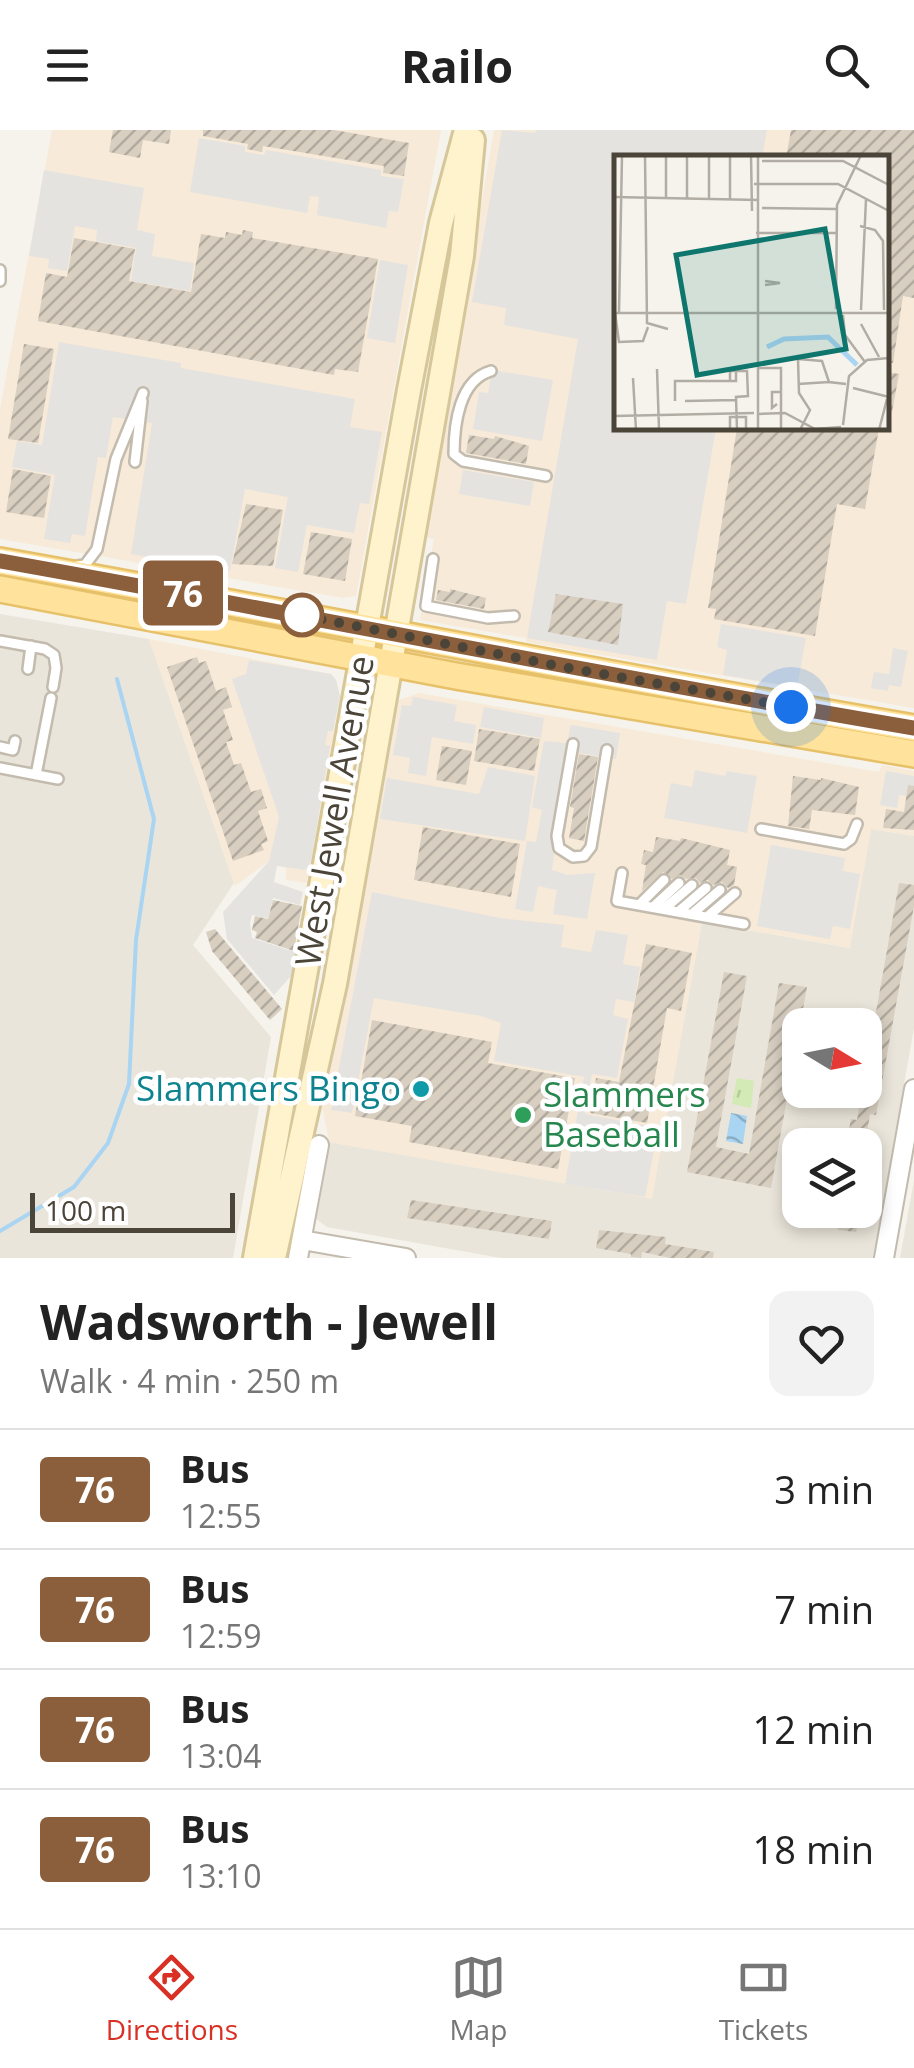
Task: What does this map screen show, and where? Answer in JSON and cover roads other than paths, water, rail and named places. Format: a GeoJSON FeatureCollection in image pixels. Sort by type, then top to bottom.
{"type":"FeatureCollection","features":[{"type":"Feature","properties":{"kind":"main road","name":"West Jewell Avenue"},"geometry":{"type":"LineString","coordinates":[[256,1258],[438,237],[466,130]]}},
{"type":"Feature","properties":{"kind":"main road","name":"West Jewell Avenue"},"geometry":{"type":"LineString","coordinates":[[274,1258],[335,984],[464,243],[474,130]]}},
{"type":"Feature","properties":{"kind":"main road"},"geometry":{"type":"LineString","coordinates":[[0,561],[671,687],[914,728]]}},
{"type":"Feature","properties":{"kind":"main road"},"geometry":{"type":"LineString","coordinates":[[0,589],[361,658],[914,754]]}},
{"type":"Feature","properties":{"kind":"street"},"geometry":{"type":"LineString","coordinates":[[884,1258],[914,1088]]}},
{"type":"Feature","properties":{"kind":"street"},"geometry":{"type":"LineString","coordinates":[[319,1145],[300,1249],[406,1258]]}},
{"type":"Feature","properties":{"kind":"lane"},"geometry":{"type":"LineString","coordinates":[[0,270],[0,280]]}},
{"type":"Feature","properties":{"kind":"lane"},"geometry":{"type":"LineString","coordinates":[[491,371],[477,376],[468,386],[454,454],[463,461],[546,476]]}},
{"type":"Feature","properties":{"kind":"lane"},"geometry":{"type":"LineString","coordinates":[[42,568],[86,565],[92,559],[116,459],[143,393],[136,462]]}},
{"type":"Feature","properties":{"kind":"lane"},"geometry":{"type":"LineString","coordinates":[[433,559],[426,606],[488,618],[514,616]]}},
{"type":"Feature","properties":{"kind":"lane"},"geometry":{"type":"LineString","coordinates":[[0,642],[46,649],[54,655],[56,668],[36,775]]}},
{"type":"Feature","properties":{"kind":"lane"},"geometry":{"type":"LineString","coordinates":[[28,669],[32,646]]}},
{"type":"Feature","properties":{"kind":"lane"},"geometry":{"type":"LineString","coordinates":[[0,748],[14,750],[15,741]]}},
{"type":"Feature","properties":{"kind":"lane"},"geometry":{"type":"LineString","coordinates":[[573,744],[556,836],[559,848],[573,857],[584,856],[591,847],[607,750]]}},
{"type":"Feature","properties":{"kind":"lane"},"geometry":{"type":"LineString","coordinates":[[0,768],[58,779]]}},
{"type":"Feature","properties":{"kind":"lane"},"geometry":{"type":"LineString","coordinates":[[760,829],[844,844],[858,824]]}},
{"type":"Feature","properties":{"kind":"lane"},"geometry":{"type":"LineString","coordinates":[[622,872],[617,901],[744,924]]}},
{"type":"Feature","properties":{"kind":"lane"},"geometry":{"type":"LineString","coordinates":[[639,905],[664,880]]}},
{"type":"Feature","properties":{"kind":"lane"},"geometry":{"type":"LineString","coordinates":[[652,907],[679,883]]}},
{"type":"Feature","properties":{"kind":"lane"},"geometry":{"type":"LineString","coordinates":[[664,909],[692,885]]}},
{"type":"Feature","properties":{"kind":"lane"},"geometry":{"type":"LineString","coordinates":[[678,912],[706,888]]}},
{"type":"Feature","properties":{"kind":"lane"},"geometry":{"type":"LineString","coordinates":[[692,914],[720,890]]}},
{"type":"Feature","properties":{"kind":"lane"},"geometry":{"type":"LineString","coordinates":[[707,917],[735,893]]}},
{"type":"Feature","properties":{"kind":"water"},"geometry":{"type":"Polygon","coordinates":[[[731,1113],[747,1116],[743,1144],[726,1141],[731,1113]]]}},
{"type":"Feature","properties":{"kind":"waterway"},"geometry":{"type":"LineString","coordinates":[[0,1231],[74,1187],[108,1143],[129,1084],[136,940],[154,819],[117,679]]}},
{"type":"Feature","properties":{"kind":"place","name":"Slammers Bingo"},"geometry":{"type":"Point","coordinates":[421,1089]}},
{"type":"Feature","properties":{"kind":"place","name":"Slammers Baseball"},"geometry":{"type":"Point","coordinates":[523,1115]}}]}
